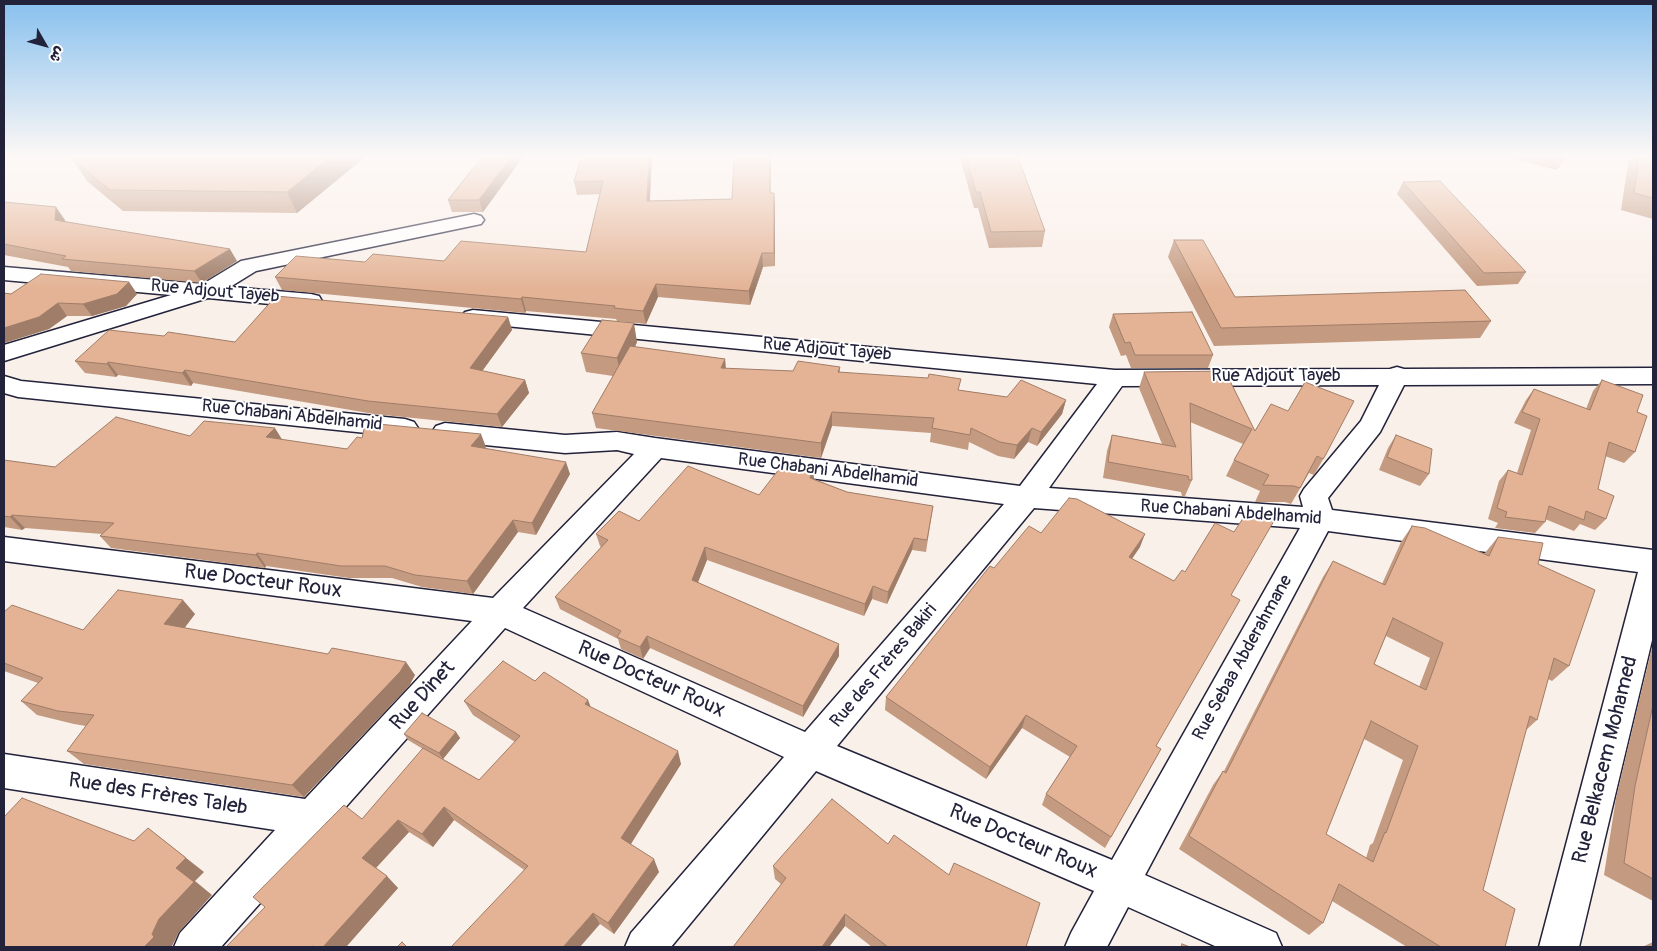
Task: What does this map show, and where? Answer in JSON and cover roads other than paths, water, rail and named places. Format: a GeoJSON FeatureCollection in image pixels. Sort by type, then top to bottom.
{"type":"FeatureCollection","features":[{"type":"Feature","properties":{"kind":"street"},"geometry":{"type":"LineString","coordinates":[[4,352],[208,291],[249,266],[474,220]]}},
{"type":"Feature","properties":{"kind":"street","name":"Rue Adjout Tayeb"},"geometry":{"type":"LineString","coordinates":[[4,273],[331,303]]}},
{"type":"Feature","properties":{"kind":"street","name":"Rue Adjout Tayeb"},"geometry":{"type":"LineString","coordinates":[[450,314],[1115,378],[1397,375],[1653,376]]}},
{"type":"Feature","properties":{"kind":"street"},"geometry":{"type":"LineString","coordinates":[[1320,519],[1314,496],[1371,426],[1397,375]]}},
{"type":"Feature","properties":{"kind":"street","name":"Rue des Frères Bakiri"},"geometry":{"type":"LineString","coordinates":[[645,947],[1027,497],[1115,378]]}},
{"type":"Feature","properties":{"kind":"street","name":"Rue Chabani Abdelhamid"},"geometry":{"type":"LineString","coordinates":[[4,384],[18,389],[565,444],[617,441],[655,448],[1027,497],[1320,519],[1653,562]]}},
{"type":"Feature","properties":{"kind":"street","name":"Rue Dinet"},"geometry":{"type":"LineString","coordinates":[[194,947],[500,612],[655,448]]}},
{"type":"Feature","properties":{"kind":"street","name":"Rue Sebaa Abderahmane"},"geometry":{"type":"LineString","coordinates":[[1085,947],[1320,519]]}},
{"type":"Feature","properties":{"kind":"street","name":"Rue Docteur Roux"},"geometry":{"type":"LineString","coordinates":[[4,548],[500,612],[811,752],[1120,883],[1262,947]]}},
{"type":"Feature","properties":{"kind":"street","name":"Rue Belkacem Mohamed"},"geometry":{"type":"LineString","coordinates":[[1559,947],[1653,573]]}},
{"type":"Feature","properties":{"kind":"street","name":"Rue des Frères Taleb"},"geometry":{"type":"LineString","coordinates":[[4,771],[312,818]]}}]}
